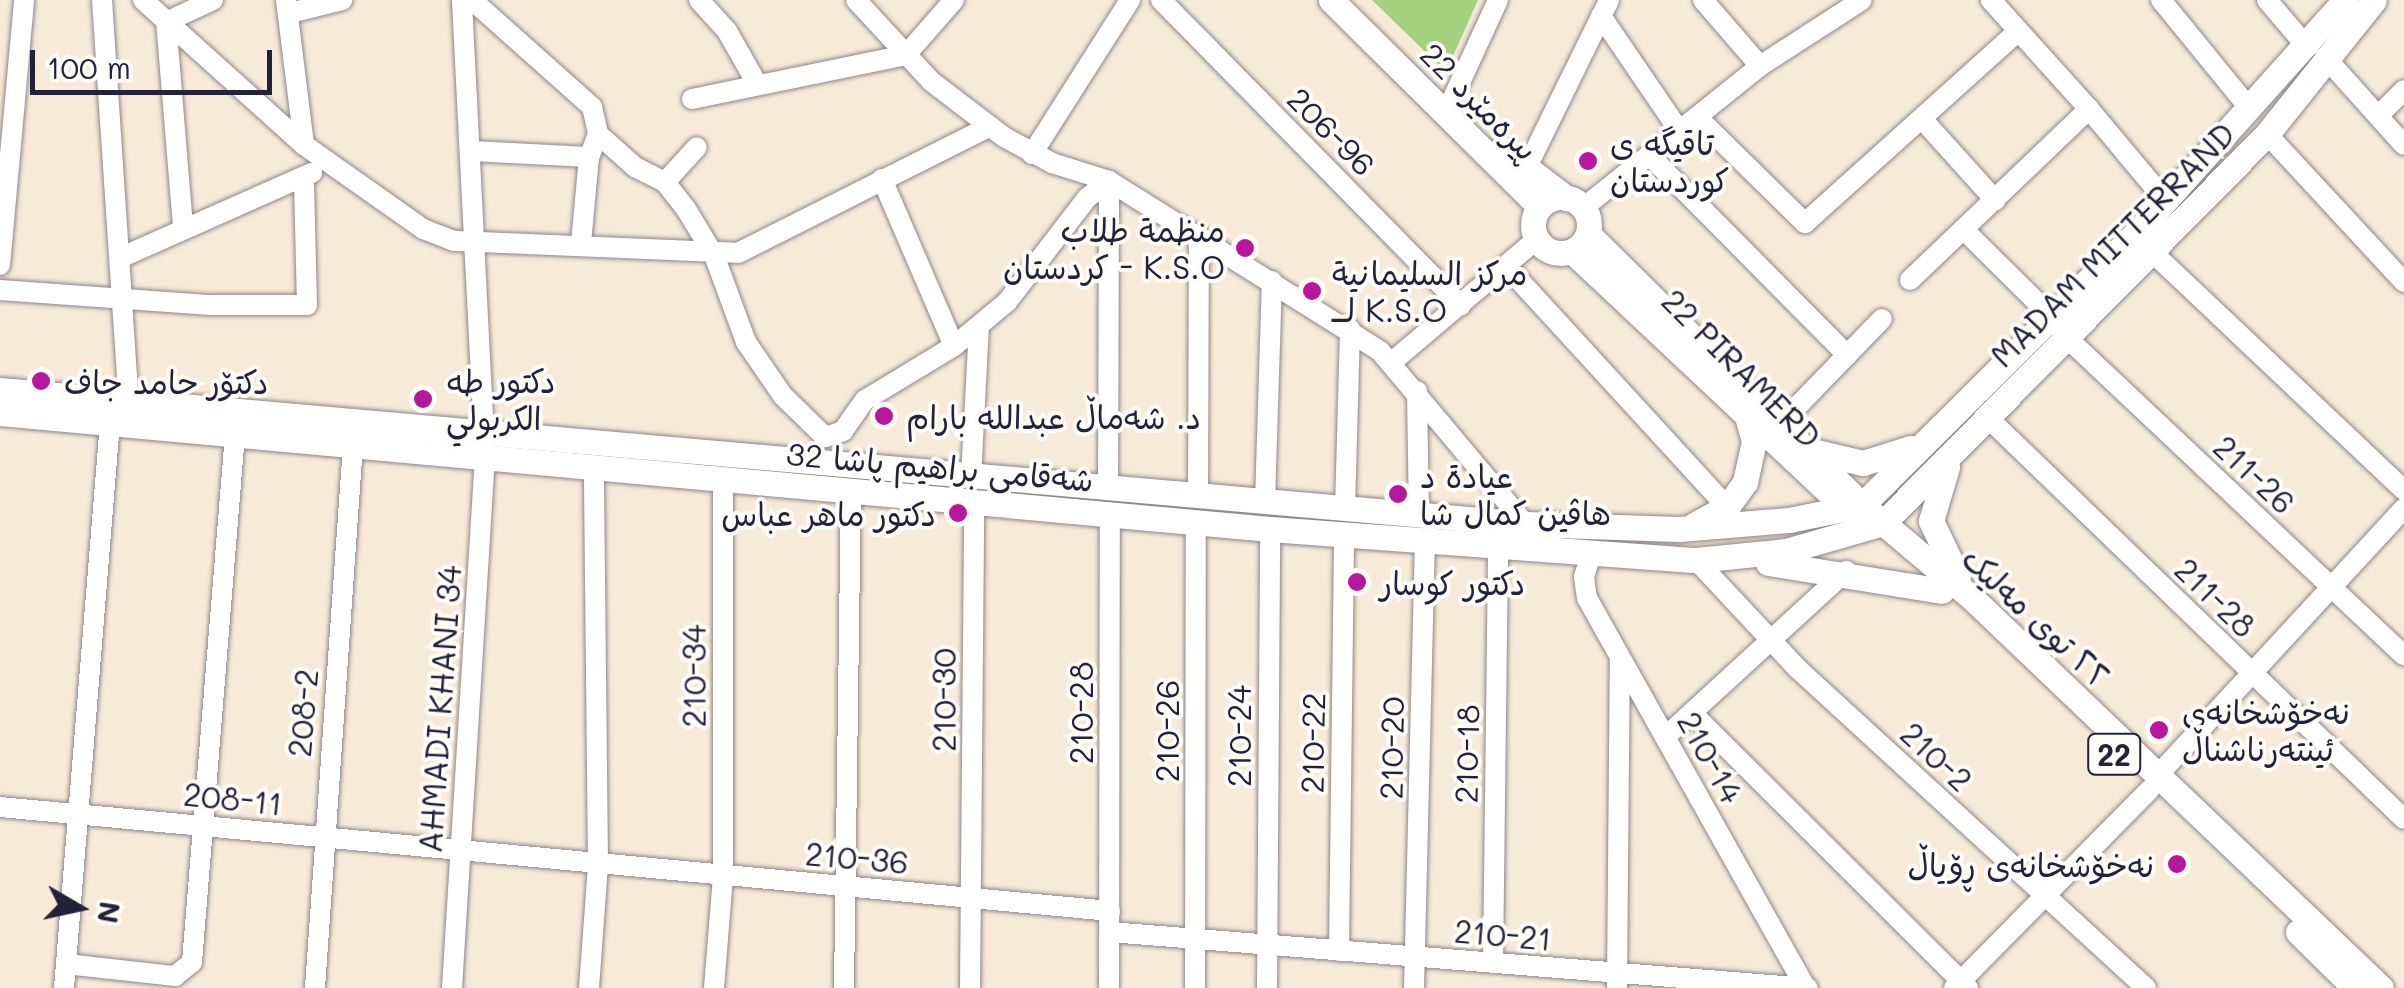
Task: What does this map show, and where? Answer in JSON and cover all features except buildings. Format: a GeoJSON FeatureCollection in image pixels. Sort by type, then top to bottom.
{"type":"FeatureCollection","features":[{"type":"Feature","properties":{"kind":"main road","name":"22 پیرەمێرد"},"geometry":{"type":"LineString","coordinates":[[1330,0],[1540,207]]}},
{"type":"Feature","properties":{"kind":"main road","name":"22 پیرەمێرد"},"geometry":{"type":"LineString","coordinates":[[1350,0],[1577,223]]}},
{"type":"Feature","properties":{"kind":"main road","name":"MADAM MITTERRAND"},"geometry":{"type":"LineString","coordinates":[[1956,430],[2059,327],[2150,250],[2267,134],[2344,0]]}},
{"type":"Feature","properties":{"kind":"main road","name":"MADAM MITTERRAND"},"geometry":{"type":"LineString","coordinates":[[1956,430],[1987,417],[2166,201],[2250,109],[2374,0]]}},
{"type":"Feature","properties":{"kind":"main road"},"geometry":{"type":"LineString","coordinates":[[1577,223],[1549,250],[1537,238],[1540,207],[1577,223],[1813,451],[1865,515],[1956,430]]}},
{"type":"Feature","properties":{"kind":"main road","name":"22 PIRAMERD"},"geometry":{"type":"LineString","coordinates":[[1577,223],[1746,413],[1865,515]]}},
{"type":"Feature","properties":{"kind":"main road","name":"شەقامی براهیم پاشا 32"},"geometry":{"type":"LineString","coordinates":[[0,390],[484,445],[972,491],[1110,515],[1270,529],[1418,514],[1525,524],[1679,529],[1865,515]]}},
{"type":"Feature","properties":{"kind":"main road","name":"شەقامی براهیم پاشا 32"},"geometry":{"type":"LineString","coordinates":[[0,413],[353,444],[484,445],[594,466],[851,492],[1108,488],[1265,502],[1425,540],[1696,560],[1786,552],[1865,515]]}},
{"type":"Feature","properties":{"kind":"main road"},"geometry":{"type":"LineString","coordinates":[[1679,529],[1727,507],[1752,460],[1746,413]]}},
{"type":"Feature","properties":{"kind":"main road"},"geometry":{"type":"LineString","coordinates":[[1813,451],[1855,463],[1879,462],[1956,430]]}},
{"type":"Feature","properties":{"kind":"main road"},"geometry":{"type":"LineString","coordinates":[[1956,430],[1931,521],[1972,598]]}},
{"type":"Feature","properties":{"kind":"main road","name":"٢٢ توی مەلیک"},"geometry":{"type":"LineString","coordinates":[[1865,515],[1942,591],[2380,988]]}},
{"type":"Feature","properties":{"kind":"main road","name":"٢٢ توی مەلیک"},"geometry":{"type":"LineString","coordinates":[[1865,515],[1972,598],[2355,988]]}},
{"type":"Feature","properties":{"kind":"main road"},"geometry":{"type":"LineString","coordinates":[[1728,559],[1846,571],[1942,591]]}},
{"type":"Feature","properties":{"kind":"street"},"geometry":{"type":"LineString","coordinates":[[0,265],[5,155],[24,0]]}},
{"type":"Feature","properties":{"kind":"street"},"geometry":{"type":"LineString","coordinates":[[102,0],[127,301],[129,402]]}},
{"type":"Feature","properties":{"kind":"street"},"geometry":{"type":"LineString","coordinates":[[143,0],[304,145],[424,229],[473,241],[581,244],[714,255],[760,243],[990,126]]}},
{"type":"Feature","properties":{"kind":"street"},"geometry":{"type":"LineString","coordinates":[[166,22],[213,0]]}},
{"type":"Feature","properties":{"kind":"street"},"geometry":{"type":"LineString","coordinates":[[304,145],[288,6],[342,0]]}},
{"type":"Feature","properties":{"kind":"street","name":"AHMADI KHANI 34"},"geometry":{"type":"LineString","coordinates":[[452,988],[484,445],[462,0]]}},
{"type":"Feature","properties":{"kind":"street"},"geometry":{"type":"LineString","coordinates":[[472,0],[592,107],[598,134],[590,157],[581,244]]}},
{"type":"Feature","properties":{"kind":"street"},"geometry":{"type":"LineString","coordinates":[[699,0],[756,82]]}},
{"type":"Feature","properties":{"kind":"street"},"geometry":{"type":"LineString","coordinates":[[692,99],[756,82],[906,54],[954,0]]}},
{"type":"Feature","properties":{"kind":"street"},"geometry":{"type":"LineString","coordinates":[[1032,154],[1130,0]]}},
{"type":"Feature","properties":{"kind":"street","name":"206-96"},"geometry":{"type":"LineString","coordinates":[[1161,0],[1461,305]]}},
{"type":"Feature","properties":{"kind":"street"},"geometry":{"type":"LineString","coordinates":[[1452,100],[1498,0]]}},
{"type":"Feature","properties":{"kind":"street"},"geometry":{"type":"LineString","coordinates":[[1703,0],[1760,66]]}},
{"type":"Feature","properties":{"kind":"street"},"geometry":{"type":"LineString","coordinates":[[1577,223],[1760,66],[1862,0]]}},
{"type":"Feature","properties":{"kind":"street"},"geometry":{"type":"LineString","coordinates":[[1991,0],[2166,201]]}},
{"type":"Feature","properties":{"kind":"street"},"geometry":{"type":"LineString","coordinates":[[2160,0],[2250,109]]}},
{"type":"Feature","properties":{"kind":"street"},"geometry":{"type":"LineString","coordinates":[[2267,0],[2404,145]]}},
{"type":"Feature","properties":{"kind":"street"},"geometry":{"type":"LineString","coordinates":[[861,2],[906,54],[990,126],[1032,154],[1109,180],[1350,330],[1392,362],[1525,524]]}},
{"type":"Feature","properties":{"kind":"street"},"geometry":{"type":"LineString","coordinates":[[1605,8],[1680,132]]}},
{"type":"Feature","properties":{"kind":"street"},"geometry":{"type":"LineString","coordinates":[[1526,169],[1605,8]]}},
{"type":"Feature","properties":{"kind":"street"},"geometry":{"type":"LineString","coordinates":[[166,22],[183,227]]}},
{"type":"Feature","properties":{"kind":"street"},"geometry":{"type":"LineString","coordinates":[[1698,118],[1806,223],[2018,31]]}},
{"type":"Feature","properties":{"kind":"street"},"geometry":{"type":"LineString","coordinates":[[2378,115],[2404,90]]}},
{"type":"Feature","properties":{"kind":"street"},"geometry":{"type":"LineString","coordinates":[[1910,280],[2089,109]]}},
{"type":"Feature","properties":{"kind":"street"},"geometry":{"type":"LineString","coordinates":[[1923,120],[1995,200]]}},
{"type":"Feature","properties":{"kind":"street"},"geometry":{"type":"LineString","coordinates":[[598,134],[635,167],[665,182],[714,255],[746,342],[782,396],[816,432],[835,436],[843,431],[864,400],[954,346],[1028,281],[1087,198],[1109,180]]}},
{"type":"Feature","properties":{"kind":"street"},"geometry":{"type":"LineString","coordinates":[[2267,134],[2404,282]]}},
{"type":"Feature","properties":{"kind":"street"},"geometry":{"type":"LineString","coordinates":[[665,182],[697,147]]}},
{"type":"Feature","properties":{"kind":"street"},"geometry":{"type":"LineString","coordinates":[[472,151],[590,157]]}},
{"type":"Feature","properties":{"kind":"street"},"geometry":{"type":"LineString","coordinates":[[1651,156],[1846,356]]}},
{"type":"Feature","properties":{"kind":"street"},"geometry":{"type":"LineString","coordinates":[[122,256],[304,178],[328,161]]}},
{"type":"Feature","properties":{"kind":"street"},"geometry":{"type":"LineString","coordinates":[[0,290],[127,301],[306,304],[304,178]]}},
{"type":"Feature","properties":{"kind":"street"},"geometry":{"type":"LineString","coordinates":[[882,180],[954,346]]}},
{"type":"Feature","properties":{"kind":"street"},"geometry":{"type":"LineString","coordinates":[[1108,488],[1109,180]]}},
{"type":"Feature","properties":{"kind":"street","name":"211-26"},"geometry":{"type":"LineString","coordinates":[[1963,229],[2059,327],[2404,655]]}},
{"type":"Feature","properties":{"kind":"street"},"geometry":{"type":"LineString","coordinates":[[1198,496],[1199,235]]}},
{"type":"Feature","properties":{"kind":"street"},"geometry":{"type":"LineString","coordinates":[[1392,362],[1508,268],[1537,238]]}},
{"type":"Feature","properties":{"kind":"street"},"geometry":{"type":"LineString","coordinates":[[2150,250],[2404,490]]}},
{"type":"Feature","properties":{"kind":"street"},"geometry":{"type":"LineString","coordinates":[[1508,268],[1727,507]]}},
{"type":"Feature","properties":{"kind":"street"},"geometry":{"type":"LineString","coordinates":[[1265,502],[1272,281]]}},
{"type":"Feature","properties":{"kind":"street"},"geometry":{"type":"LineString","coordinates":[[1783,421],[1882,318]]}},
{"type":"Feature","properties":{"kind":"street","name":"210-30"},"geometry":{"type":"LineString","coordinates":[[970,988],[972,491],[979,326]]}},
{"type":"Feature","properties":{"kind":"street","name":"210-22"},"geometry":{"type":"LineString","coordinates":[[1339,951],[1350,330]]}},
{"type":"Feature","properties":{"kind":"street"},"geometry":{"type":"LineString","coordinates":[[1417,391],[1418,514]]}},
{"type":"Feature","properties":{"kind":"street","name":"211-28"},"geometry":{"type":"LineString","coordinates":[[1987,417],[2404,819]]}},
{"type":"Feature","properties":{"kind":"street"},"geometry":{"type":"LineString","coordinates":[[64,988],[110,422]]}},
{"type":"Feature","properties":{"kind":"street"},"geometry":{"type":"LineString","coordinates":[[66,964],[166,975],[184,974],[192,962],[235,434]]}},
{"type":"Feature","properties":{"kind":"street","name":"208-2"},"geometry":{"type":"LineString","coordinates":[[315,988],[322,837],[353,444]]}},
{"type":"Feature","properties":{"kind":"street"},"geometry":{"type":"LineString","coordinates":[[589,988],[598,864],[594,466]]}},
{"type":"Feature","properties":{"kind":"street","name":"210-34"},"geometry":{"type":"LineString","coordinates":[[714,988],[723,876],[723,477]]}},
{"type":"Feature","properties":{"kind":"street"},"geometry":{"type":"LineString","coordinates":[[844,988],[850,887],[851,492]]}},
{"type":"Feature","properties":{"kind":"street"},"geometry":{"type":"LineString","coordinates":[[1692,712],[1961,986],[2154,782],[2249,670],[2404,508]]}},
{"type":"Feature","properties":{"kind":"street","name":"210-28"},"geometry":{"type":"LineString","coordinates":[[1109,988],[1110,515]]}},
{"type":"Feature","properties":{"kind":"street","name":"210-26"},"geometry":{"type":"LineString","coordinates":[[1196,522],[1196,939]]}},
{"type":"Feature","properties":{"kind":"street","name":"210-24"},"geometry":{"type":"LineString","coordinates":[[1267,988],[1270,529]]}},
{"type":"Feature","properties":{"kind":"street","name":"210-20"},"geometry":{"type":"LineString","coordinates":[[1414,988],[1425,540]]}},
{"type":"Feature","properties":{"kind":"street","name":"210-18"},"geometry":{"type":"LineString","coordinates":[[1493,963],[1498,545]]}},
{"type":"Feature","properties":{"kind":"street","name":"210-14"},"geometry":{"type":"LineString","coordinates":[[1592,552],[1583,587],[1806,987]]}},
{"type":"Feature","properties":{"kind":"street","name":"210-2"},"geometry":{"type":"LineString","coordinates":[[1696,560],[1770,641],[2146,988]]}},
{"type":"Feature","properties":{"kind":"street"},"geometry":{"type":"LineString","coordinates":[[1665,737],[1846,571]]}},
{"type":"Feature","properties":{"kind":"street"},"geometry":{"type":"LineString","coordinates":[[1618,981],[1620,656]]}},
{"type":"Feature","properties":{"kind":"street","name":"208-11"},"geometry":{"type":"LineString","coordinates":[[0,807],[460,850]]}},
{"type":"Feature","properties":{"kind":"street","name":"210-36"},"geometry":{"type":"LineString","coordinates":[[460,850],[1110,910]]}},
{"type":"Feature","properties":{"kind":"street","name":"210-21"},"geometry":{"type":"LineString","coordinates":[[1110,932],[1493,963],[1618,981],[1806,987]]}},
{"type":"Feature","properties":{"kind":"street"},"geometry":{"type":"LineString","coordinates":[[1195,988],[1196,939]]}},
{"type":"Feature","properties":{"kind":"green space"},"geometry":{"type":"Polygon","coordinates":[[[1372,0],[1478,0],[1446,72],[1372,0]]]}},
{"type":"Feature","properties":{"kind":"place","name":"تاقيگه ى كوردستان"},"geometry":{"type":"Point","coordinates":[1588,161]}},
{"type":"Feature","properties":{"kind":"place","name":"منظمة طلاب كردستان - K.S.O"},"geometry":{"type":"Point","coordinates":[1245,248]}},
{"type":"Feature","properties":{"kind":"place","name":"مرکز السلیمانیة لــ K.S.O"},"geometry":{"type":"Point","coordinates":[1312,291]}},
{"type":"Feature","properties":{"kind":"place","name":"دکتۆر حامد جاف"},"geometry":{"type":"Point","coordinates":[41,381]}},
{"type":"Feature","properties":{"kind":"place","name":"دكتور طه الكربولي"},"geometry":{"type":"Point","coordinates":[423,399]}},
{"type":"Feature","properties":{"kind":"place","name":"د. شەماڵ عبداللە بارام"},"geometry":{"type":"Point","coordinates":[884,416]}},
{"type":"Feature","properties":{"kind":"place","name":"عيادة د هاڤین کمال شا"},"geometry":{"type":"Point","coordinates":[1398,494]}},
{"type":"Feature","properties":{"kind":"place","name":"دكتور ماهر عباس"},"geometry":{"type":"Point","coordinates":[958,513]}},
{"type":"Feature","properties":{"kind":"place","name":"دكتور كوسار"},"geometry":{"type":"Point","coordinates":[1357,582]}},
{"type":"Feature","properties":{"kind":"place","name":"نەخۆشخانەی ئینتەرناشناڵ"},"geometry":{"type":"Point","coordinates":[2159,730]}},
{"type":"Feature","properties":{"kind":"place","name":"نەخۆشخانەی ڕۆیاڵ"},"geometry":{"type":"Point","coordinates":[2177,864]}}]}
